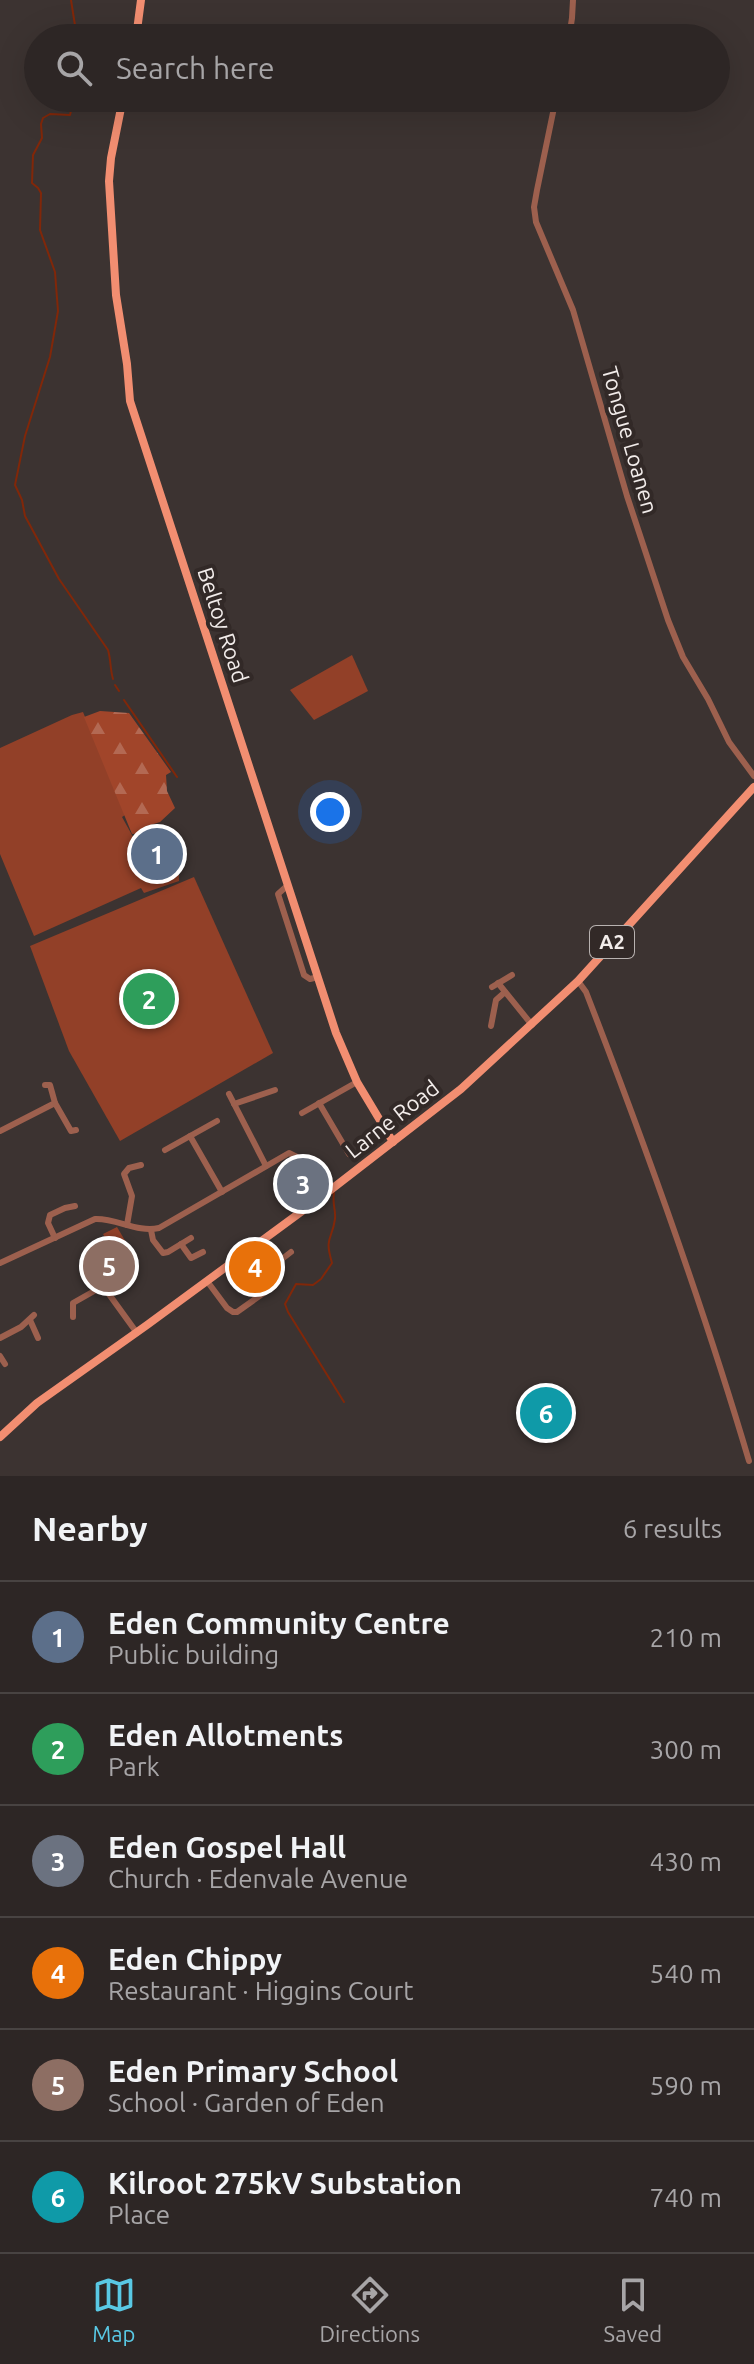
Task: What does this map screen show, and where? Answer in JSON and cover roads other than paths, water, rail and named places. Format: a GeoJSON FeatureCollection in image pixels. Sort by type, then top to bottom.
{"type":"FeatureCollection","features":[{"type":"Feature","properties":{"kind":"main road"},"geometry":{"type":"LineString","coordinates":[[138,24],[141,0]]}},
{"type":"Feature","properties":{"kind":"main road","name":"Beltoy Road"},"geometry":{"type":"LineString","coordinates":[[120,112],[109,181],[116,295],[130,401],[336,1033],[357,1082],[393,1142]]}},
{"type":"Feature","properties":{"kind":"main road","name":"Larne Road"},"geometry":{"type":"LineString","coordinates":[[1,1434],[37,1403],[324,1195],[461,1089],[578,981],[754,787]]}},
{"type":"Feature","properties":{"kind":"street"},"geometry":{"type":"LineString","coordinates":[[571,24],[573,0]]}},
{"type":"Feature","properties":{"kind":"street","name":"Tongue Loanen"},"geometry":{"type":"LineString","coordinates":[[554,112],[534,207],[536,222],[573,310],[631,510],[668,620],[683,657],[729,742],[754,776]]}},
{"type":"Feature","properties":{"kind":"street"},"geometry":{"type":"LineString","coordinates":[[512,975],[495,985],[505,992],[532,1025]]}},
{"type":"Feature","properties":{"kind":"street"},"geometry":{"type":"LineString","coordinates":[[578,981],[586,992],[646,1147],[712,1338],[749,1461]]}},
{"type":"Feature","properties":{"kind":"street"},"geometry":{"type":"LineString","coordinates":[[491,1026],[496,1000],[505,992]]}},
{"type":"Feature","properties":{"kind":"street"},"geometry":{"type":"LineString","coordinates":[[302,1113],[357,1082]]}},
{"type":"Feature","properties":{"kind":"street"},"geometry":{"type":"LineString","coordinates":[[50,1084],[55,1103],[71,1133]]}},
{"type":"Feature","properties":{"kind":"street"},"geometry":{"type":"LineString","coordinates":[[234,1104],[275,1090]]}},
{"type":"Feature","properties":{"kind":"street"},"geometry":{"type":"LineString","coordinates":[[229,1094],[266,1166]]}},
{"type":"Feature","properties":{"kind":"street"},"geometry":{"type":"LineString","coordinates":[[0,1131],[55,1103]]}},
{"type":"Feature","properties":{"kind":"street"},"geometry":{"type":"LineString","coordinates":[[319,1103],[349,1154]]}},
{"type":"Feature","properties":{"kind":"street"},"geometry":{"type":"LineString","coordinates":[[165,1150],[217,1121]]}},
{"type":"Feature","properties":{"kind":"street"},"geometry":{"type":"LineString","coordinates":[[190,1136],[222,1192]]}},
{"type":"Feature","properties":{"kind":"street"},"geometry":{"type":"LineString","coordinates":[[0,1263],[95,1219],[151,1230],[163,1227],[295,1150],[324,1195]]}},
{"type":"Feature","properties":{"kind":"street"},"geometry":{"type":"LineString","coordinates":[[127,1225],[132,1196],[124,1174],[129,1168],[141,1165]]}},
{"type":"Feature","properties":{"kind":"street"},"geometry":{"type":"LineString","coordinates":[[55,1238],[48,1223],[50,1215],[75,1206]]}},
{"type":"Feature","properties":{"kind":"street"},"geometry":{"type":"LineString","coordinates":[[151,1230],[161,1252],[168,1252],[191,1238]]}},
{"type":"Feature","properties":{"kind":"street"},"geometry":{"type":"LineString","coordinates":[[181,1244],[191,1258],[203,1252]]}},
{"type":"Feature","properties":{"kind":"street"},"geometry":{"type":"LineString","coordinates":[[207,1281],[227,1308],[237,1312],[275,1285],[277,1279],[273,1266],[291,1252]]}},
{"type":"Feature","properties":{"kind":"street"},"geometry":{"type":"LineString","coordinates":[[73,1317],[73,1303],[103,1286],[137,1333]]}},
{"type":"Feature","properties":{"kind":"street"},"geometry":{"type":"LineString","coordinates":[[0,1338],[32,1318],[38,1338]]}},
{"type":"Feature","properties":{"kind":"street"},"geometry":{"type":"LineString","coordinates":[[0,1356],[5,1364]]}},
{"type":"Feature","properties":{"kind":"waterway"},"geometry":{"type":"LineString","coordinates":[[71,0],[75,24]]}},
{"type":"Feature","properties":{"kind":"waterway"},"geometry":{"type":"LineString","coordinates":[[71,112],[70,115],[50,114],[43,118],[42,138],[33,155],[32,183],[41,193],[40,230],[55,272],[58,311],[50,357],[25,436],[15,485],[25,516],[59,579],[108,650],[113,679]]}},
{"type":"Feature","properties":{"kind":"waterway"},"geometry":{"type":"LineString","coordinates":[[115,685],[119,691]]}},
{"type":"Feature","properties":{"kind":"waterway"},"geometry":{"type":"LineString","coordinates":[[124,700],[177,777]]}},
{"type":"Feature","properties":{"kind":"waterway"},"geometry":{"type":"LineString","coordinates":[[334,1193],[335,1219],[329,1243],[332,1263],[313,1285],[296,1284],[285,1304],[344,1402]]}},
{"type":"Feature","properties":{"kind":"place","name":"Eden Community Centre"},"geometry":{"type":"Point","coordinates":[157,854]}},
{"type":"Feature","properties":{"kind":"place","name":"Eden Allotments"},"geometry":{"type":"Point","coordinates":[149,999]}},
{"type":"Feature","properties":{"kind":"place","name":"Eden Gospel Hall"},"geometry":{"type":"Point","coordinates":[303,1184]}},
{"type":"Feature","properties":{"kind":"place","name":"Eden Primary School"},"geometry":{"type":"Point","coordinates":[109,1266]}},
{"type":"Feature","properties":{"kind":"place","name":"Eden Chippy"},"geometry":{"type":"Point","coordinates":[255,1267]}},
{"type":"Feature","properties":{"kind":"place","name":"Kilroot 275kV Substation"},"geometry":{"type":"Point","coordinates":[546,1413]}}]}
